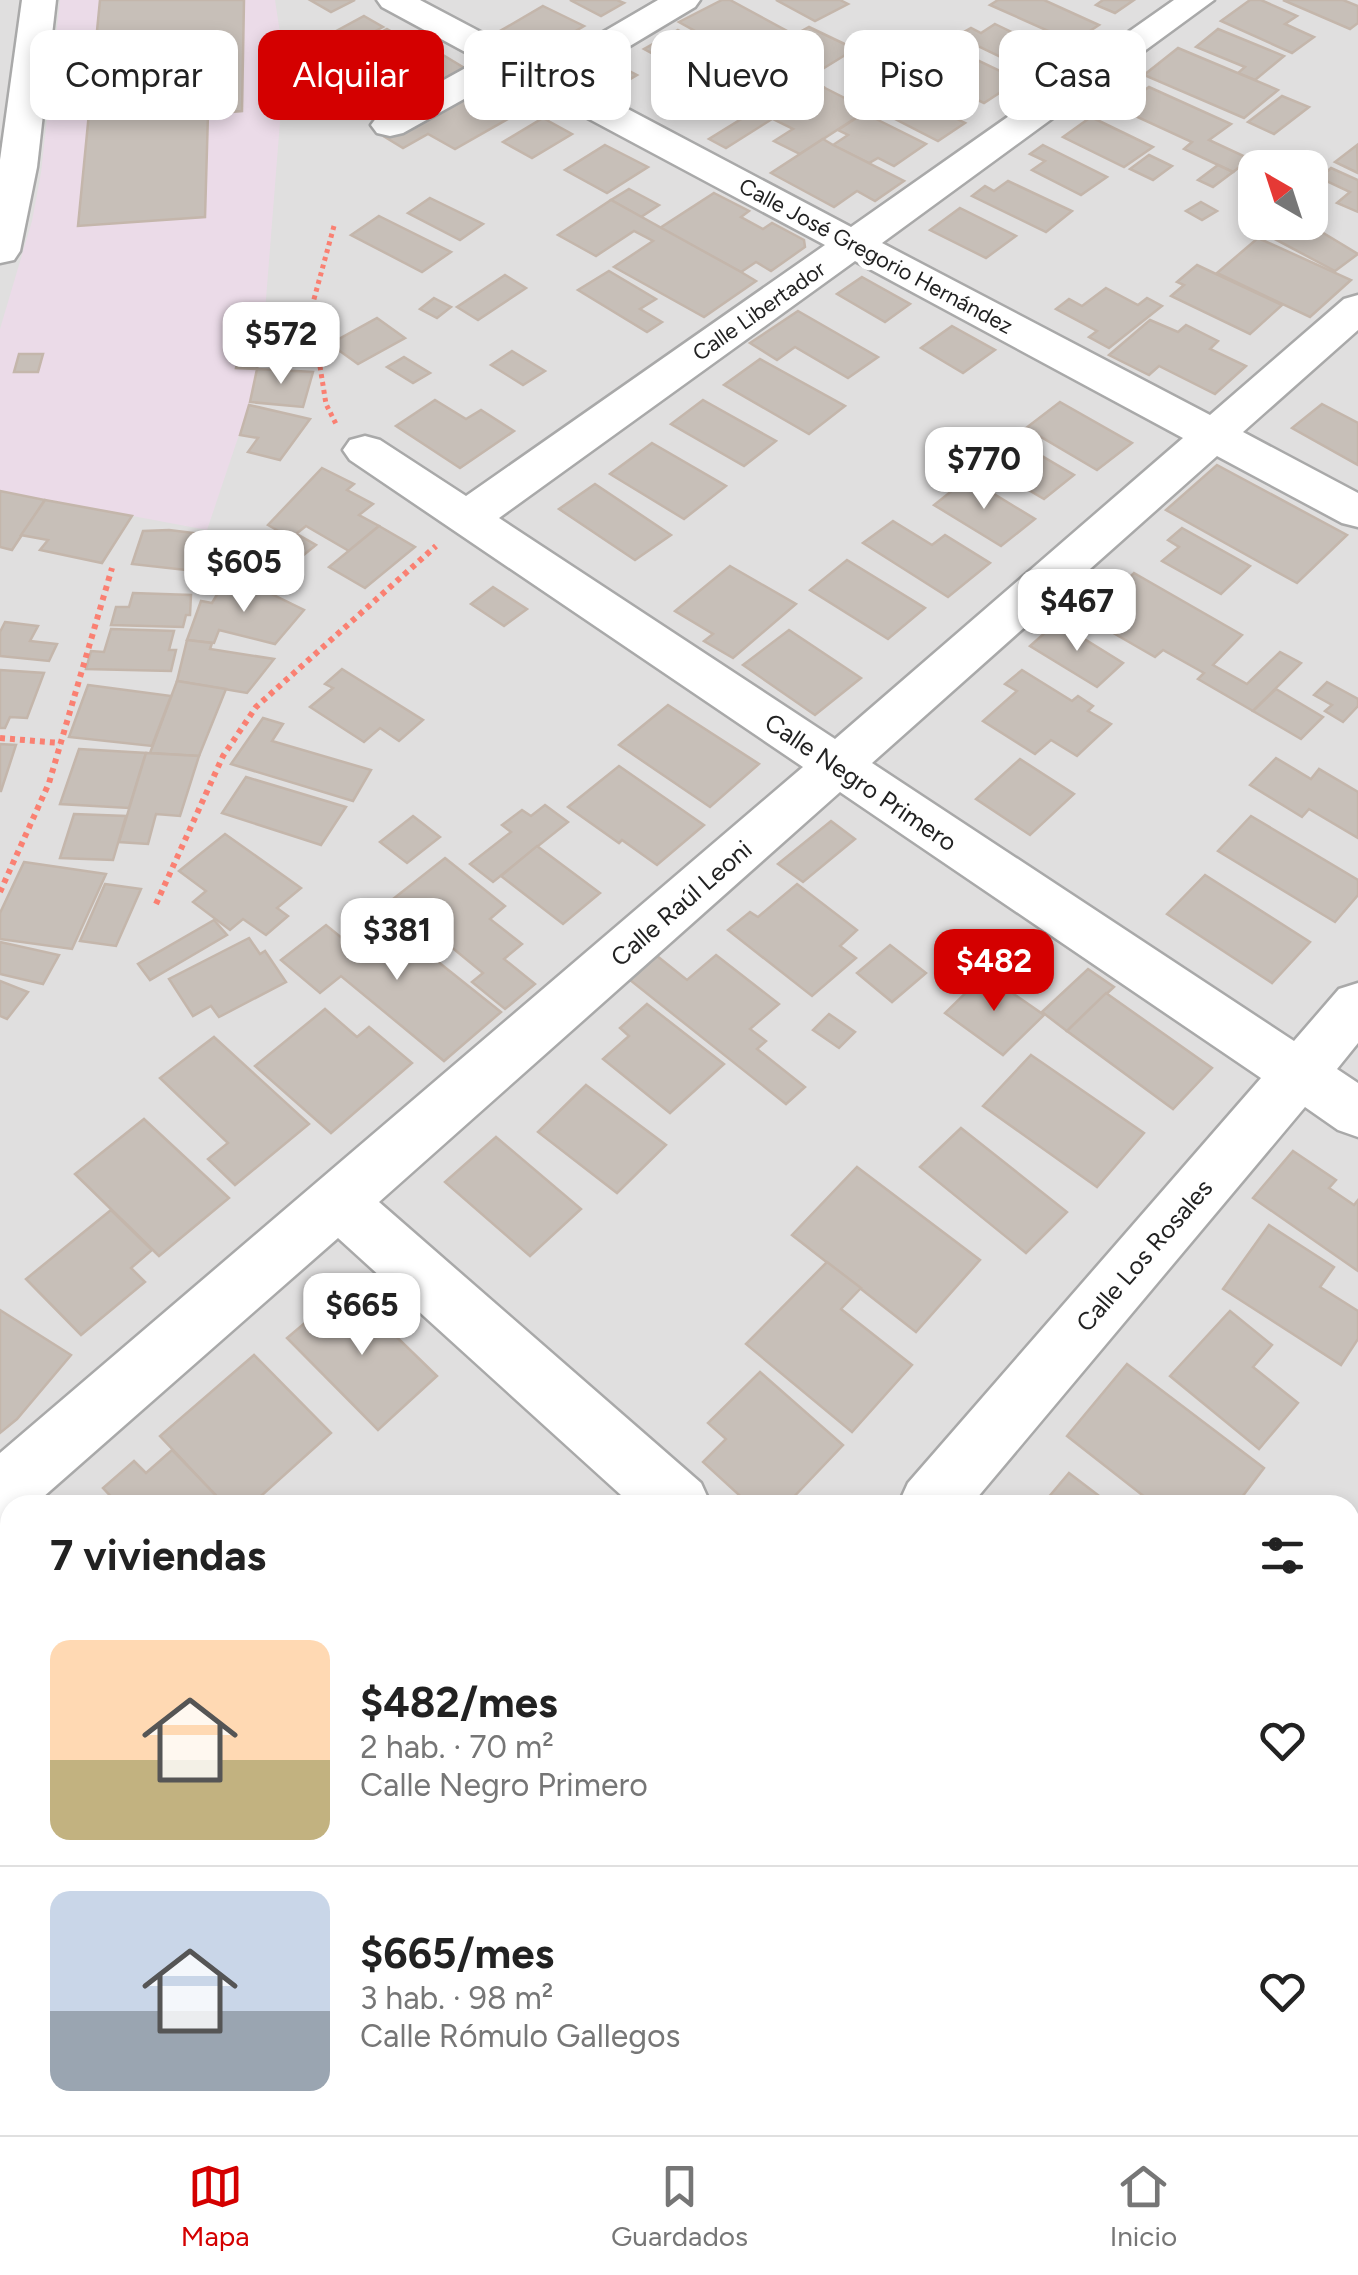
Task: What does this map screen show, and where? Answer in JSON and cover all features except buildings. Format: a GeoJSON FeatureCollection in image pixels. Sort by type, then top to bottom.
{"type":"FeatureCollection","features":[{"type":"Feature","properties":{"kind":"street"},"geometry":{"type":"LineString","coordinates":[[0,251],[18,166],[39,0]]}},
{"type":"Feature","properties":{"kind":"street","name":"Calle José Gregorio Hernández"},"geometry":{"type":"LineString","coordinates":[[394,0],[464,37]]}},
{"type":"Feature","properties":{"kind":"street"},"geometry":{"type":"LineString","coordinates":[[631,30],[683,0]]}},
{"type":"Feature","properties":{"kind":"street","name":"Calle Libertador"},"geometry":{"type":"LineString","coordinates":[[467,518],[1197,0]]}},
{"type":"Feature","properties":{"kind":"street"},"geometry":{"type":"LineString","coordinates":[[390,124],[464,84]]}},
{"type":"Feature","properties":{"kind":"street","name":"Calle José Gregorio Hernández"},"geometry":{"type":"LineString","coordinates":[[621,120],[1358,512]]}},
{"type":"Feature","properties":{"kind":"street","name":"Calle Raúl Leoni"},"geometry":{"type":"LineString","coordinates":[[0,1494],[1358,308]]}},
{"type":"Feature","properties":{"kind":"street","name":"Calle Negro Primero"},"geometry":{"type":"LineString","coordinates":[[365,450],[1358,1113]]}},
{"type":"Feature","properties":{"kind":"street","name":"Calle Los Rosales"},"geometry":{"type":"LineString","coordinates":[[939,1495],[1358,1005]]}},
{"type":"Feature","properties":{"kind":"street"},"geometry":{"type":"LineString","coordinates":[[338,1202],[667,1495]]}},
{"type":"Feature","properties":{"kind":"path"},"geometry":{"type":"LineString","coordinates":[[334,226],[311,310],[331,417],[365,450]]}},
{"type":"Feature","properties":{"kind":"path"},"geometry":{"type":"LineString","coordinates":[[156,904],[224,756],[256,707],[467,518]]}},
{"type":"Feature","properties":{"kind":"path"},"geometry":{"type":"LineString","coordinates":[[0,892],[49,783],[112,568]]}},
{"type":"Feature","properties":{"kind":"path"},"geometry":{"type":"LineString","coordinates":[[0,738],[60,743]]}},
{"type":"Feature","properties":{"kind":"shaded area"},"geometry":{"type":"Polygon","coordinates":[[[0,0],[1358,0],[1358,1495],[0,1495],[0,0]]]}},
{"type":"Feature","properties":{"kind":"shaded area"},"geometry":{"type":"Polygon","coordinates":[[[60,0],[275,0],[280,30],[258,30],[258,120],[280,120],[263,337],[249,405],[207,530],[0,491],[0,329],[32,221],[47,120],[238,120],[238,30],[57,30],[60,0]]]}}]}
